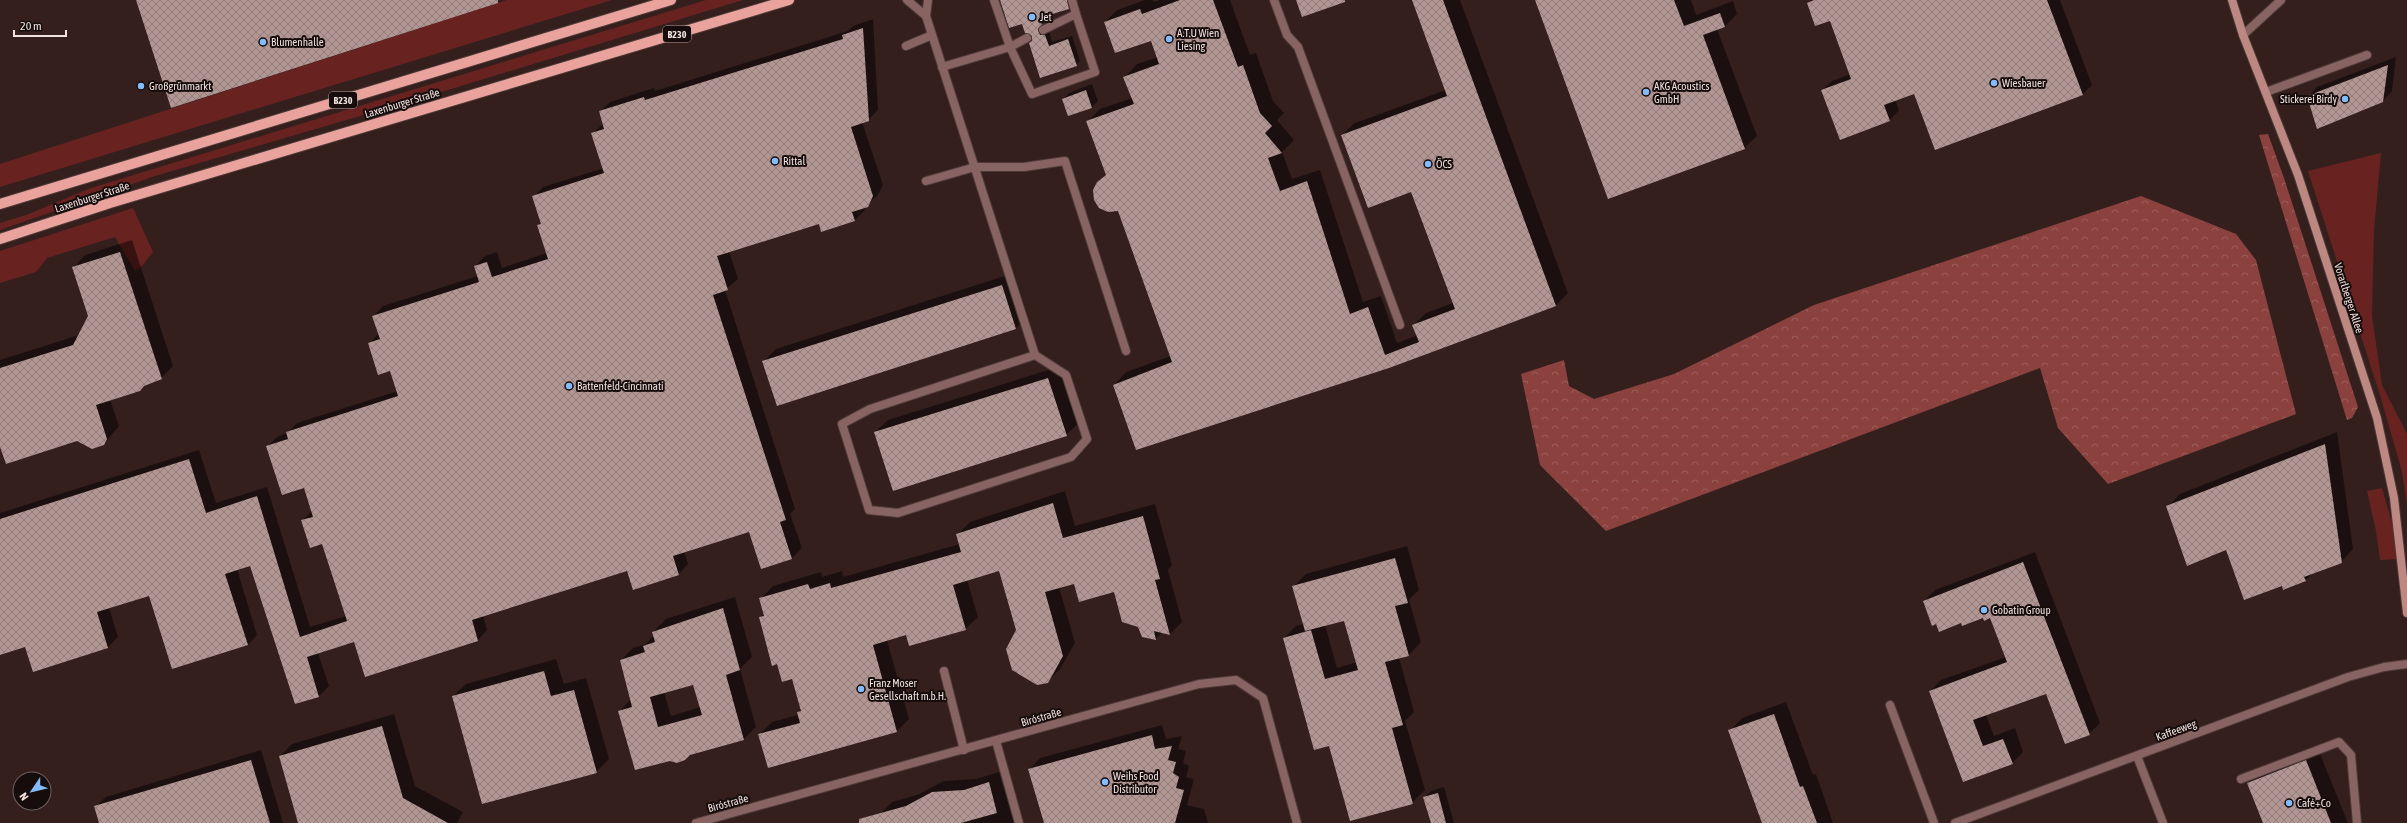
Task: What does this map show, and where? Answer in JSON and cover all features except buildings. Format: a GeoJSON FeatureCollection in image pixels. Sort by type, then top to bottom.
{"type":"FeatureCollection","features":[{"type":"Feature","properties":{"kind":"main road","name":"Laxenburger Straße"},"geometry":{"type":"LineString","coordinates":[[0,204],[671,0]]}},
{"type":"Feature","properties":{"kind":"main road","name":"Laxenburger Straße"},"geometry":{"type":"LineString","coordinates":[[0,239],[110,203],[789,0]]}},
{"type":"Feature","properties":{"kind":"main road","name":"Vorarlberger Allee"},"geometry":{"type":"LineString","coordinates":[[2232,0],[2243,35],[2298,175],[2377,418],[2394,498],[2407,613]]}},
{"type":"Feature","properties":{"kind":"street"},"geometry":{"type":"LineString","coordinates":[[907,0],[926,16]]}},
{"type":"Feature","properties":{"kind":"street"},"geometry":{"type":"LineString","coordinates":[[928,0],[926,16],[1035,355],[1066,374],[1087,439],[1071,457],[898,513],[869,510],[842,424],[870,409],[1035,355]]}},
{"type":"Feature","properties":{"kind":"street"},"geometry":{"type":"LineString","coordinates":[[994,0],[1010,47],[1032,94],[1095,72],[1072,0]]}},
{"type":"Feature","properties":{"kind":"street"},"geometry":{"type":"LineString","coordinates":[[1274,0],[1287,36],[1298,47],[1400,325]]}},
{"type":"Feature","properties":{"kind":"street"},"geometry":{"type":"LineString","coordinates":[[2243,35],[2281,0]]}},
{"type":"Feature","properties":{"kind":"street"},"geometry":{"type":"LineString","coordinates":[[1043,30],[1076,14]]}},
{"type":"Feature","properties":{"kind":"street"},"geometry":{"type":"LineString","coordinates":[[906,46],[932,35]]}},
{"type":"Feature","properties":{"kind":"street"},"geometry":{"type":"LineString","coordinates":[[942,67],[1010,47],[1027,38]]}},
{"type":"Feature","properties":{"kind":"street"},"geometry":{"type":"LineString","coordinates":[[2266,92],[2367,55]]}},
{"type":"Feature","properties":{"kind":"street"},"geometry":{"type":"LineString","coordinates":[[926,181],[975,167],[1024,167],[1065,161],[1126,351]]}},
{"type":"Feature","properties":{"kind":"street","name":"Kaffeeweg"},"geometry":{"type":"LineString","coordinates":[[1955,823],[2348,677],[2384,667],[2407,664]]}},
{"type":"Feature","properties":{"kind":"street"},"geometry":{"type":"LineString","coordinates":[[944,671],[964,750]]}},
{"type":"Feature","properties":{"kind":"street","name":"Biróstraße"},"geometry":{"type":"LineString","coordinates":[[696,823],[1199,684],[1236,680],[1263,698],[1297,823]]}},
{"type":"Feature","properties":{"kind":"street"},"geometry":{"type":"LineString","coordinates":[[1890,705],[1934,823]]}},
{"type":"Feature","properties":{"kind":"street"},"geometry":{"type":"LineString","coordinates":[[996,741],[1019,823]]}},
{"type":"Feature","properties":{"kind":"street"},"geometry":{"type":"LineString","coordinates":[[2241,779],[2339,742],[2351,755],[2357,823]]}},
{"type":"Feature","properties":{"kind":"street"},"geometry":{"type":"LineString","coordinates":[[2137,756],[2163,823]]}},
{"type":"Feature","properties":{"kind":"shaded area"},"geometry":{"type":"Polygon","coordinates":[[[507,0],[612,0],[0,187],[0,164],[507,0]]]}},
{"type":"Feature","properties":{"kind":"shaded area"},"geometry":{"type":"Polygon","coordinates":[[[706,0],[743,0],[415,100],[155,176],[0,230],[0,223],[29,214],[88,189],[706,0]]]}},
{"type":"Feature","properties":{"kind":"shaded area"},"geometry":{"type":"Polygon","coordinates":[[[2381,153],[2374,230],[2372,316],[2382,385],[2407,434],[2407,503],[2401,468],[2380,395],[2308,171],[2381,153]]]}},
{"type":"Feature","properties":{"kind":"shaded area"},"geometry":{"type":"Polygon","coordinates":[[[133,208],[153,252],[141,267],[135,271],[115,237],[47,258],[36,272],[0,283],[0,251],[133,208]]]}},
{"type":"Feature","properties":{"kind":"shaded area"},"geometry":{"type":"Polygon","coordinates":[[[2382,488],[2402,559],[2380,560],[2376,531],[2367,491],[2382,488]]]}},
{"type":"Feature","properties":{"kind":"green space"},"geometry":{"type":"Polygon","coordinates":[[[2268,134],[2284,178],[2358,407],[2352,418],[2347,420],[2259,135],[2268,134]]]}},
{"type":"Feature","properties":{"kind":"green space"},"geometry":{"type":"Polygon","coordinates":[[[2141,196],[2236,234],[2256,260],[2296,414],[2108,484],[2058,428],[2040,368],[1606,531],[1540,465],[1521,374],[1564,360],[1569,386],[1594,399],[1674,374],[1814,305],[2141,196]]]}},
{"type":"Feature","properties":{"kind":"place","name":"Jet"},"geometry":{"type":"Point","coordinates":[1032,17]}},
{"type":"Feature","properties":{"kind":"place","name":"A.T.U Wien Liesing"},"geometry":{"type":"Point","coordinates":[1169,39]}},
{"type":"Feature","properties":{"kind":"place","name":"Blumenhalle"},"geometry":{"type":"Point","coordinates":[263,42]}},
{"type":"Feature","properties":{"kind":"place","name":"Wiesbauer"},"geometry":{"type":"Point","coordinates":[1994,83]}},
{"type":"Feature","properties":{"kind":"place","name":"Großgrünmarkt"},"geometry":{"type":"Point","coordinates":[141,86]}},
{"type":"Feature","properties":{"kind":"place","name":"AKG Acoustics GmbH"},"geometry":{"type":"Point","coordinates":[1646,92]}},
{"type":"Feature","properties":{"kind":"place","name":"Stickerei Birdy"},"geometry":{"type":"Point","coordinates":[2345,99]}},
{"type":"Feature","properties":{"kind":"place","name":"Rittal"},"geometry":{"type":"Point","coordinates":[775,161]}},
{"type":"Feature","properties":{"kind":"place","name":"ÖCS"},"geometry":{"type":"Point","coordinates":[1428,164]}},
{"type":"Feature","properties":{"kind":"place","name":"Battenfeld-Cincinnati"},"geometry":{"type":"Point","coordinates":[569,386]}},
{"type":"Feature","properties":{"kind":"place","name":"Gobatin Group"},"geometry":{"type":"Point","coordinates":[1984,610]}},
{"type":"Feature","properties":{"kind":"place","name":"Franz Moser Gesellschaft m.b.H."},"geometry":{"type":"Point","coordinates":[861,689]}},
{"type":"Feature","properties":{"kind":"place","name":"Weihs Food Distributor"},"geometry":{"type":"Point","coordinates":[1105,782]}},
{"type":"Feature","properties":{"kind":"place","name":"Café+Co"},"geometry":{"type":"Point","coordinates":[2289,803]}}]}
